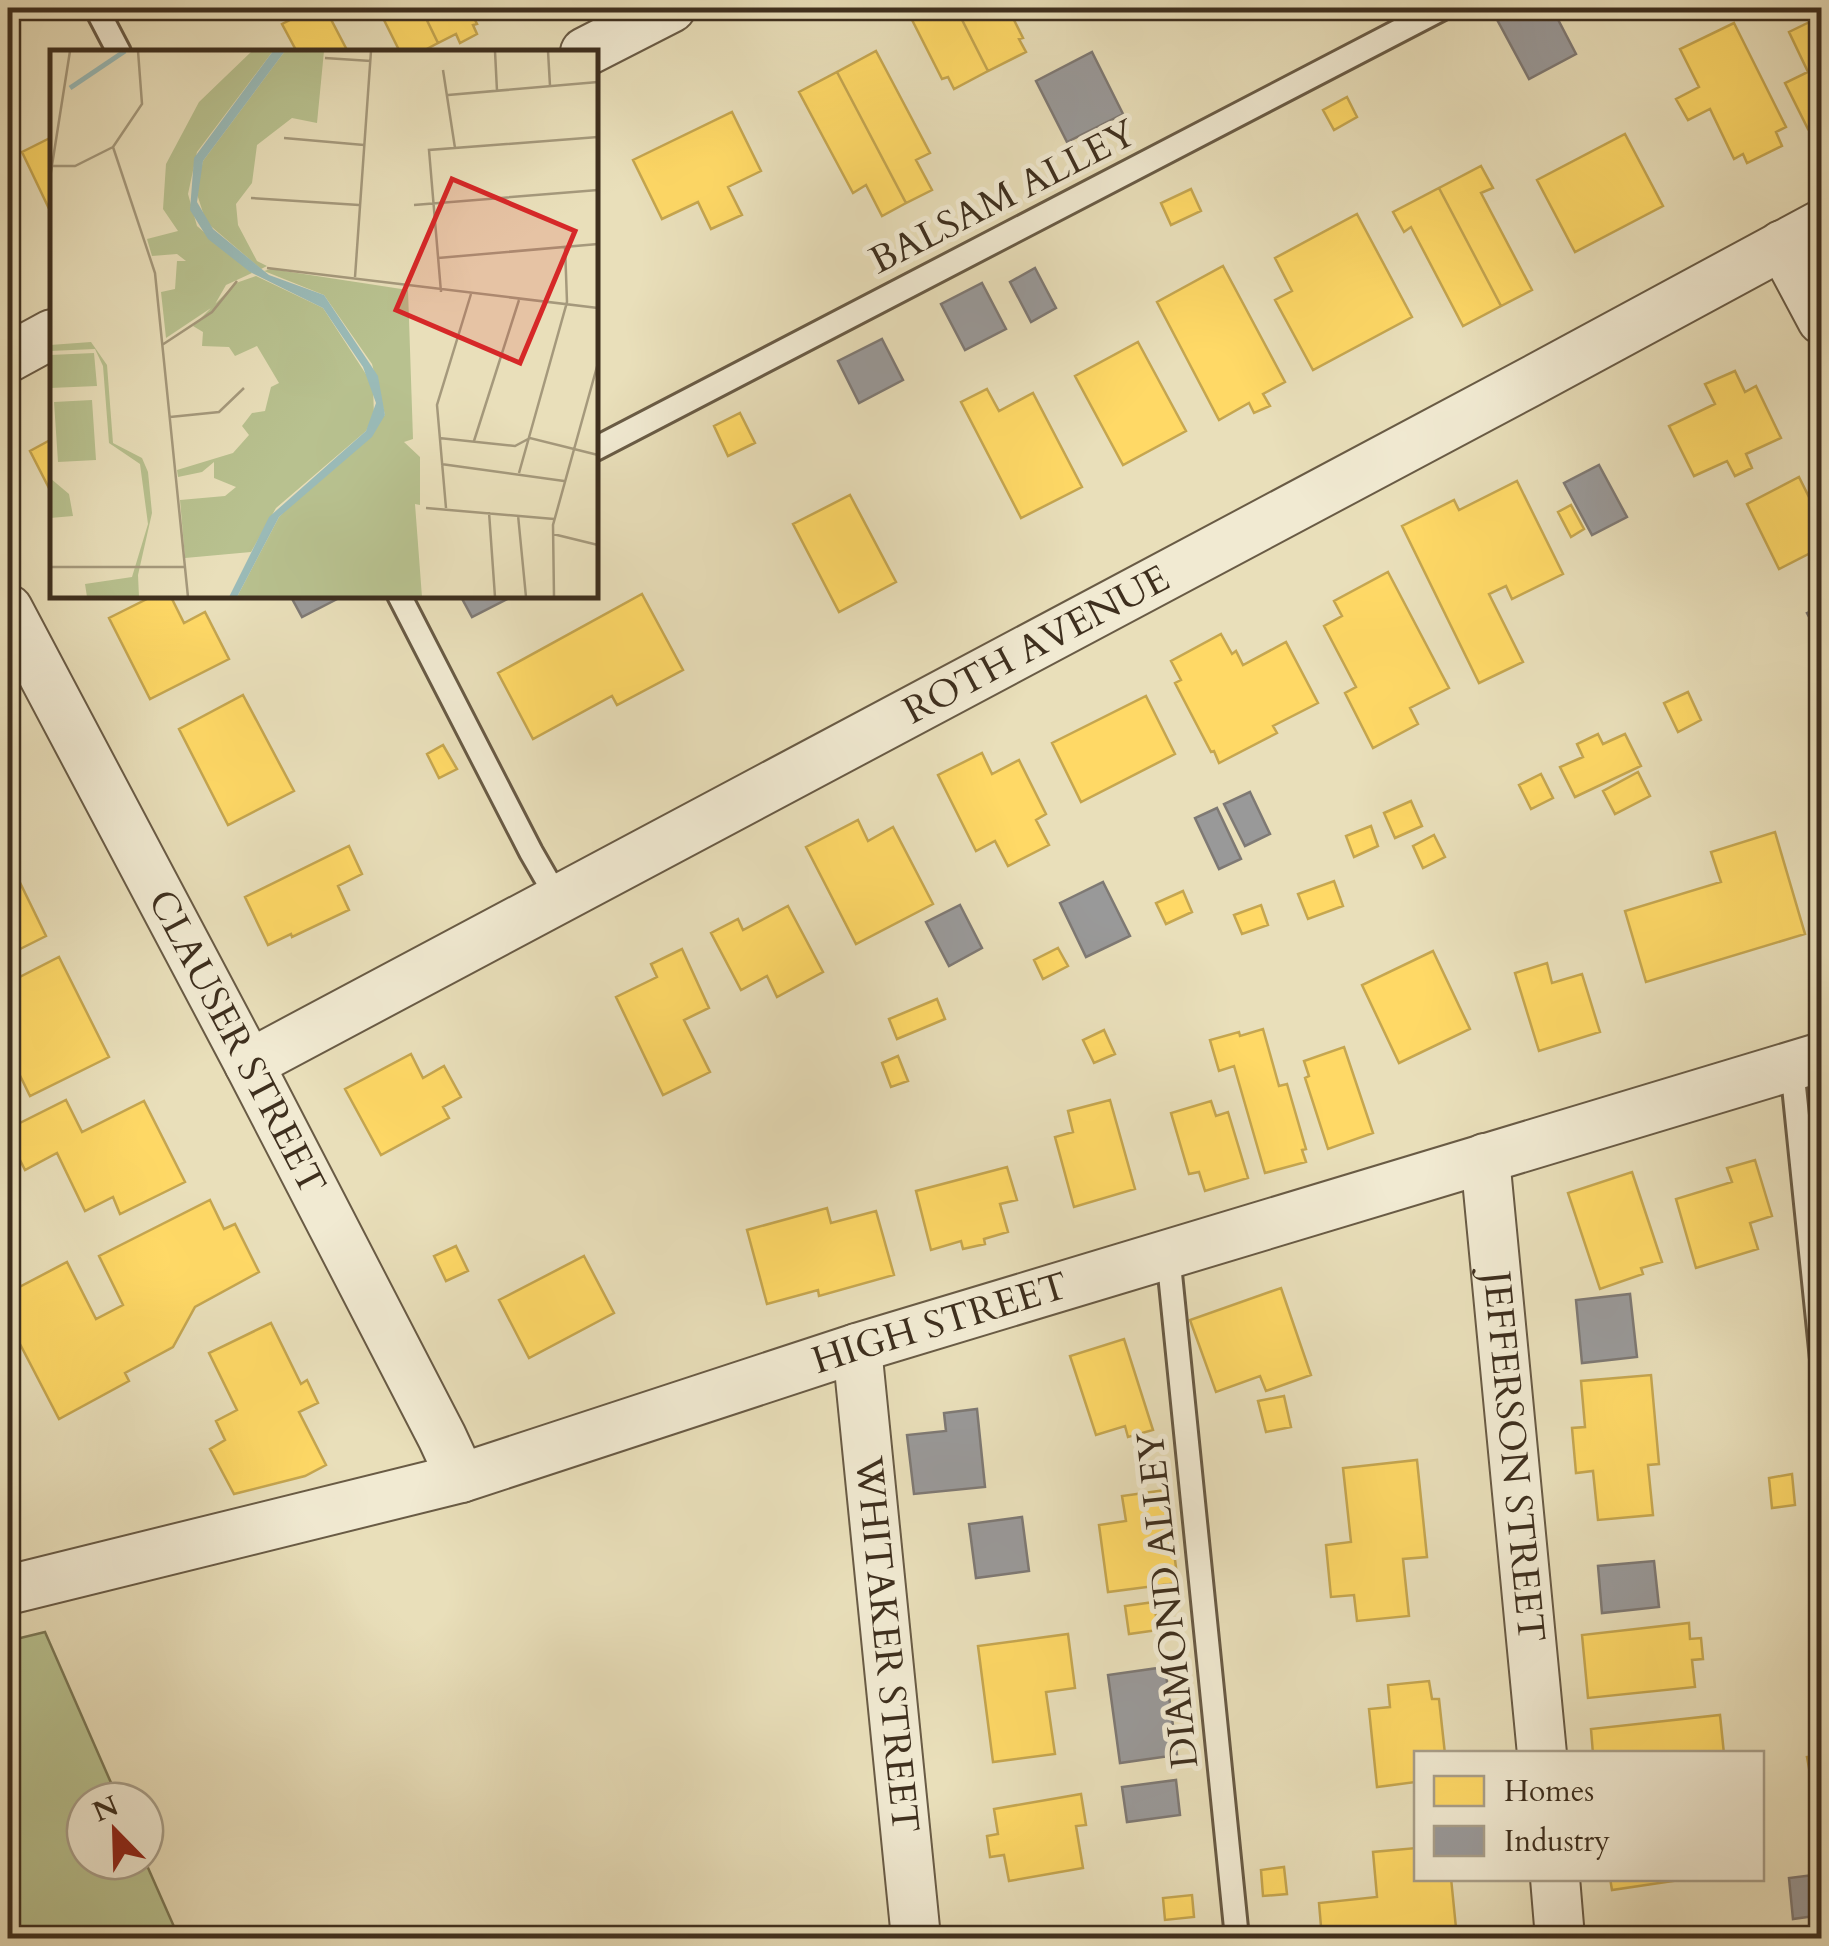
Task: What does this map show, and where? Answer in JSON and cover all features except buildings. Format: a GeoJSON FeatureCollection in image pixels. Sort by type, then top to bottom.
{"type":"FeatureCollection","features":[{"type":"Feature","properties":{"kind":"street"},"geometry":{"type":"LineString","coordinates":[[590,50],[671,8]]}},
{"type":"Feature","properties":{"kind":"street"},"geometry":{"type":"LineString","coordinates":[[1802,234],[1822,320]]}},
{"type":"Feature","properties":{"kind":"street","name":"ROTH AVENUE"},"geometry":{"type":"LineString","coordinates":[[249,1064],[1802,234]]}},
{"type":"Feature","properties":{"kind":"street"},"geometry":{"type":"LineString","coordinates":[[8,358],[50,335]]}},
{"type":"Feature","properties":{"kind":"street","name":"CLAUSER STREET"},"geometry":{"type":"LineString","coordinates":[[8,609],[249,1064],[461,1478]]}},
{"type":"Feature","properties":{"kind":"street","name":"HIGH STREET"},"geometry":{"type":"LineString","coordinates":[[8,1590],[461,1478],[857,1348],[1807,1062]]}},
{"type":"Feature","properties":{"kind":"street","name":"JEFFERSON STREET"},"geometry":{"type":"LineString","coordinates":[[1485,1158],[1542,1751]]}},
{"type":"Feature","properties":{"kind":"street","name":"WHITAKER STREET"},"geometry":{"type":"LineString","coordinates":[[857,1348],[916,1938]]}},
{"type":"Feature","properties":{"kind":"street"},"geometry":{"type":"LineString","coordinates":[[1554,1881],[1560,1938]]}},
{"type":"Feature","properties":{"kind":"lane"},"geometry":{"type":"LineString","coordinates":[[96,8],[118,50]]}},
{"type":"Feature","properties":{"kind":"lane","name":"BALSAM ALLEY"},"geometry":{"type":"LineString","coordinates":[[598,447],[1443,8]]}},
{"type":"Feature","properties":{"kind":"lane"},"geometry":{"type":"LineString","coordinates":[[401,598],[558,900]]}},
{"type":"Feature","properties":{"kind":"lane"},"geometry":{"type":"LineString","coordinates":[[1807,1062],[1822,1359]]}},
{"type":"Feature","properties":{"kind":"lane","name":"DIAMOND ALLEY"},"geometry":{"type":"LineString","coordinates":[[1168,1254],[1237,1938]]}},
{"type":"Feature","properties":{"kind":"green space"},"geometry":{"type":"Polygon","coordinates":[[[45,1632],[110,1781],[65,1781],[65,1881],[154,1881],[179,1938],[8,1938],[8,1641],[45,1632]]]}}]}
